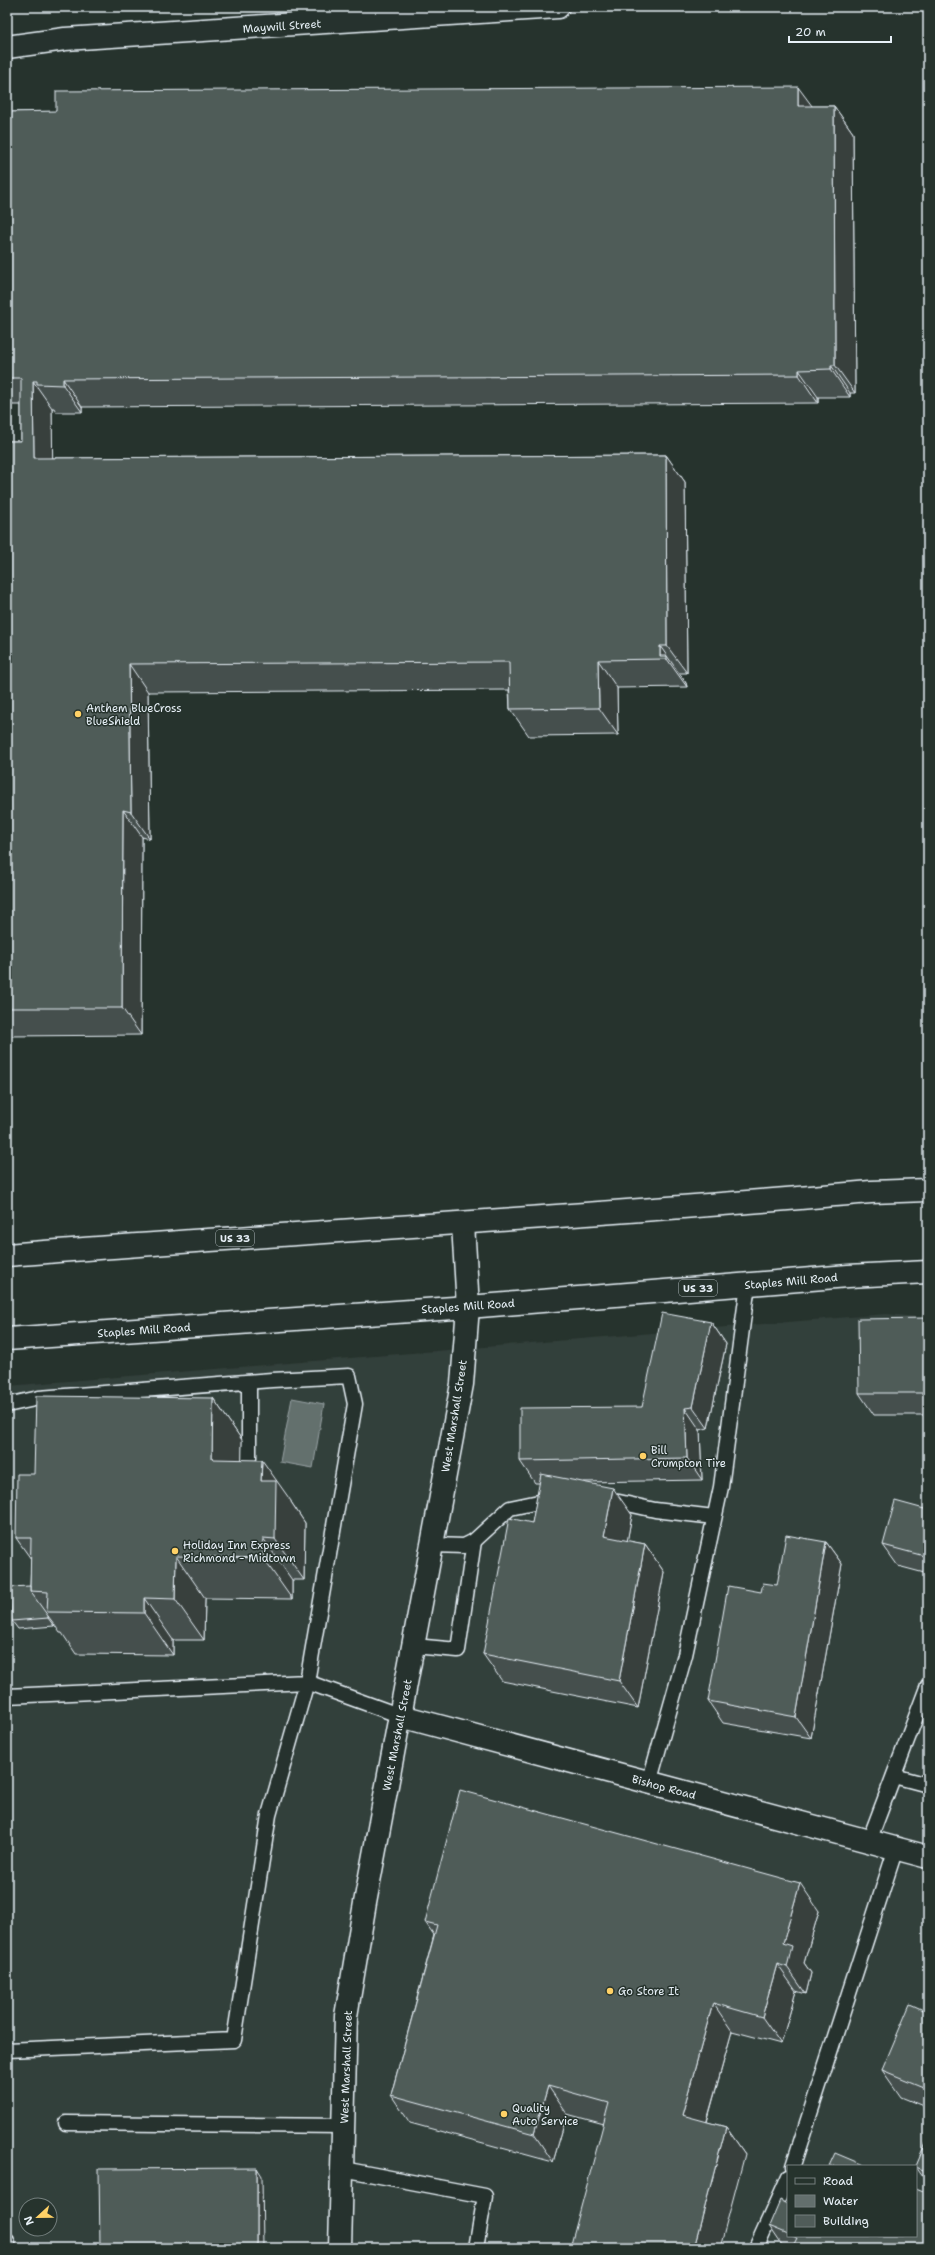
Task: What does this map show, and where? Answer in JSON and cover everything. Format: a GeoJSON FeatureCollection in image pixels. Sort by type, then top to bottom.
{"type":"FeatureCollection","features":[{"type":"Feature","properties":{"kind":"street","name":"Maywill Street"},"geometry":{"type":"LineString","coordinates":[[7,47],[65,39],[558,7]]}},
{"type":"Feature","properties":{"kind":"street","name":"US 33"},"geometry":{"type":"LineString","coordinates":[[7,1255],[368,1229],[463,1224],[871,1192],[928,1190]]}},
{"type":"Feature","properties":{"kind":"street","name":"West Marshall Street"},"geometry":{"type":"LineString","coordinates":[[340,2248],[346,2016],[365,1903],[462,1384],[468,1307],[463,1224]]}},
{"type":"Feature","properties":{"kind":"street","name":"Staples Mill Road"},"geometry":{"type":"LineString","coordinates":[[7,1339],[468,1307],[848,1276],[928,1272]]}},
{"type":"Feature","properties":{"kind":"street","name":"Bishop Road"},"geometry":{"type":"LineString","coordinates":[[401,1716],[928,1857]]}},
{"type":"Feature","properties":{"kind":"lane"},"geometry":{"type":"LineString","coordinates":[[649,1782],[685,1655],[720,1487],[748,1284]]}},
{"type":"Feature","properties":{"kind":"lane"},"geometry":{"type":"LineString","coordinates":[[7,1405],[39,1398],[173,1387],[349,1376],[355,1404],[306,1682],[269,1815],[234,2040],[7,2050]]}},
{"type":"Feature","properties":{"kind":"lane"},"geometry":{"type":"LineString","coordinates":[[242,1458],[249,1458],[249,1382]]}},
{"type":"Feature","properties":{"kind":"lane"},"geometry":{"type":"LineString","coordinates":[[173,1387],[174,1402]]}},
{"type":"Feature","properties":{"kind":"lane"},"geometry":{"type":"LineString","coordinates":[[432,1545],[464,1546],[474,1541],[510,1508],[557,1498],[565,1498]]}},
{"type":"Feature","properties":{"kind":"lane"},"geometry":{"type":"LineString","coordinates":[[588,1500],[619,1502],[655,1510],[714,1517]]}},
{"type":"Feature","properties":{"kind":"lane"},"geometry":{"type":"LineString","coordinates":[[414,1646],[458,1650],[474,1541]]}},
{"type":"Feature","properties":{"kind":"lane"},"geometry":{"type":"LineString","coordinates":[[7,1696],[306,1682],[401,1716]]}},
{"type":"Feature","properties":{"kind":"lane"},"geometry":{"type":"LineString","coordinates":[[869,1841],[928,1685]]}},
{"type":"Feature","properties":{"kind":"lane"},"geometry":{"type":"LineString","coordinates":[[894,1776],[928,1785]]}},
{"type":"Feature","properties":{"kind":"lane"},"geometry":{"type":"LineString","coordinates":[[793,2165],[896,1848]]}},
{"type":"Feature","properties":{"kind":"lane"},"geometry":{"type":"LineString","coordinates":[[66,2123],[343,2126]]}},
{"type":"Feature","properties":{"kind":"lane"},"geometry":{"type":"LineString","coordinates":[[342,2169],[485,2196],[476,2248]]}},
{"type":"Feature","properties":{"kind":"lane"},"geometry":{"type":"LineString","coordinates":[[756,2248],[787,2179]]}},
{"type":"Feature","properties":{"kind":"lane"},"geometry":{"type":"LineString","coordinates":[[7,2241],[9,2248]]}},
{"type":"Feature","properties":{"kind":"shaded area"},"geometry":{"type":"Polygon","coordinates":[[[886,1314],[928,1318],[928,2248],[7,2248],[7,1386],[886,1314]]]}},
{"type":"Feature","properties":{"kind":"water"},"geometry":{"type":"Polygon","coordinates":[[[292,1398],[324,1404],[313,1468],[280,1462],[292,1398]]]}},
{"type":"Feature","properties":{"kind":"building"},"geometry":{"type":"Polygon","coordinates":[[[798,87],[798,106],[834,106],[835,365],[831,365],[831,369],[799,370],[799,375],[63,379],[63,385],[37,384],[37,381],[33,381],[34,458],[666,455],[667,646],[660,646],[660,656],[667,656],[667,659],[598,660],[599,708],[510,709],[509,662],[129,664],[131,812],[123,810],[122,1008],[7,1008],[7,441],[21,441],[21,378],[7,378],[7,112],[56,111],[56,91],[798,87]]]}},
{"type":"Feature","properties":{"kind":"building"},"geometry":{"type":"Polygon","coordinates":[[[662,1313],[711,1322],[693,1407],[685,1408],[687,1458],[520,1461],[520,1408],[642,1407],[662,1313]]]}},
{"type":"Feature","properties":{"kind":"building"},"geometry":{"type":"Polygon","coordinates":[[[928,1318],[928,1393],[859,1393],[858,1319],[928,1318]]]}},
{"type":"Feature","properties":{"kind":"building","name":"Holiday Inn Express Richmond - Midtown"},"geometry":{"type":"Polygon","coordinates":[[[36,1396],[213,1398],[212,1459],[262,1460],[261,1481],[276,1481],[275,1539],[263,1538],[263,1558],[176,1556],[175,1599],[144,1598],[144,1613],[47,1612],[48,1592],[30,1591],[31,1538],[16,1538],[17,1474],[34,1474],[36,1396]]]}},
{"type":"Feature","properties":{"kind":"building"},"geometry":{"type":"Polygon","coordinates":[[[541,1474],[613,1488],[604,1536],[645,1544],[619,1681],[483,1654],[509,1518],[532,1523],[541,1474]]]}},
{"type":"Feature","properties":{"kind":"building"},"geometry":{"type":"Polygon","coordinates":[[[895,1501],[928,1510],[928,1557],[883,1545],[895,1501]]]}},
{"type":"Feature","properties":{"kind":"building"},"geometry":{"type":"Polygon","coordinates":[[[786,1535],[826,1542],[796,1717],[708,1701],[728,1586],[761,1592],[763,1583],[777,1585],[786,1535]]]}},
{"type":"Feature","properties":{"kind":"building"},"geometry":{"type":"Polygon","coordinates":[[[30,1586],[30,1591],[48,1618],[12,1621],[9,1587],[30,1586]]]}},
{"type":"Feature","properties":{"kind":"building"},"geometry":{"type":"Polygon","coordinates":[[[460,1790],[800,1883],[783,1943],[792,1946],[787,1967],[777,1964],[762,2017],[713,2003],[682,2115],[726,2127],[694,2248],[570,2248],[609,2103],[548,2086],[534,2134],[391,2095],[437,1925],[425,1922],[460,1790]]]}},
{"type":"Feature","properties":{"kind":"building"},"geometry":{"type":"Polygon","coordinates":[[[910,2004],[928,2012],[928,2089],[882,2070],[910,2004]]]}},
{"type":"Feature","properties":{"kind":"building"},"geometry":{"type":"Polygon","coordinates":[[[928,2138],[928,2172],[917,2167],[916,2165],[928,2138]]]}},
{"type":"Feature","properties":{"kind":"building"},"geometry":{"type":"Polygon","coordinates":[[[835,2153],[864,2165],[829,2165],[835,2153]]]}},
{"type":"Feature","properties":{"kind":"building"},"geometry":{"type":"Polygon","coordinates":[[[257,2168],[257,2248],[100,2248],[99,2169],[257,2168]]]}},
{"type":"Feature","properties":{"kind":"building"},"geometry":{"type":"Polygon","coordinates":[[[917,2188],[928,2193],[928,2248],[792,2248],[797,2238],[794,2237],[917,2237],[917,2188]]]}},
{"type":"Feature","properties":{"kind":"building"},"geometry":{"type":"Polygon","coordinates":[[[780,2200],[787,2204],[787,2234],[769,2226],[780,2200]]]}},
{"type":"Feature","properties":{"kind":"place","name":"Anthem BlueCross BlueShield"},"geometry":{"type":"Point","coordinates":[78,714]}},
{"type":"Feature","properties":{"kind":"place","name":"Bill Crumpton Tire"},"geometry":{"type":"Point","coordinates":[643,1456]}},
{"type":"Feature","properties":{"kind":"place","name":"Holiday Inn Express Richmond - Midtown"},"geometry":{"type":"Point","coordinates":[175,1551]}},
{"type":"Feature","properties":{"kind":"place","name":"Go Store It"},"geometry":{"type":"Point","coordinates":[610,1991]}},
{"type":"Feature","properties":{"kind":"place","name":"Quality Auto Service"},"geometry":{"type":"Point","coordinates":[504,2114]}}]}
